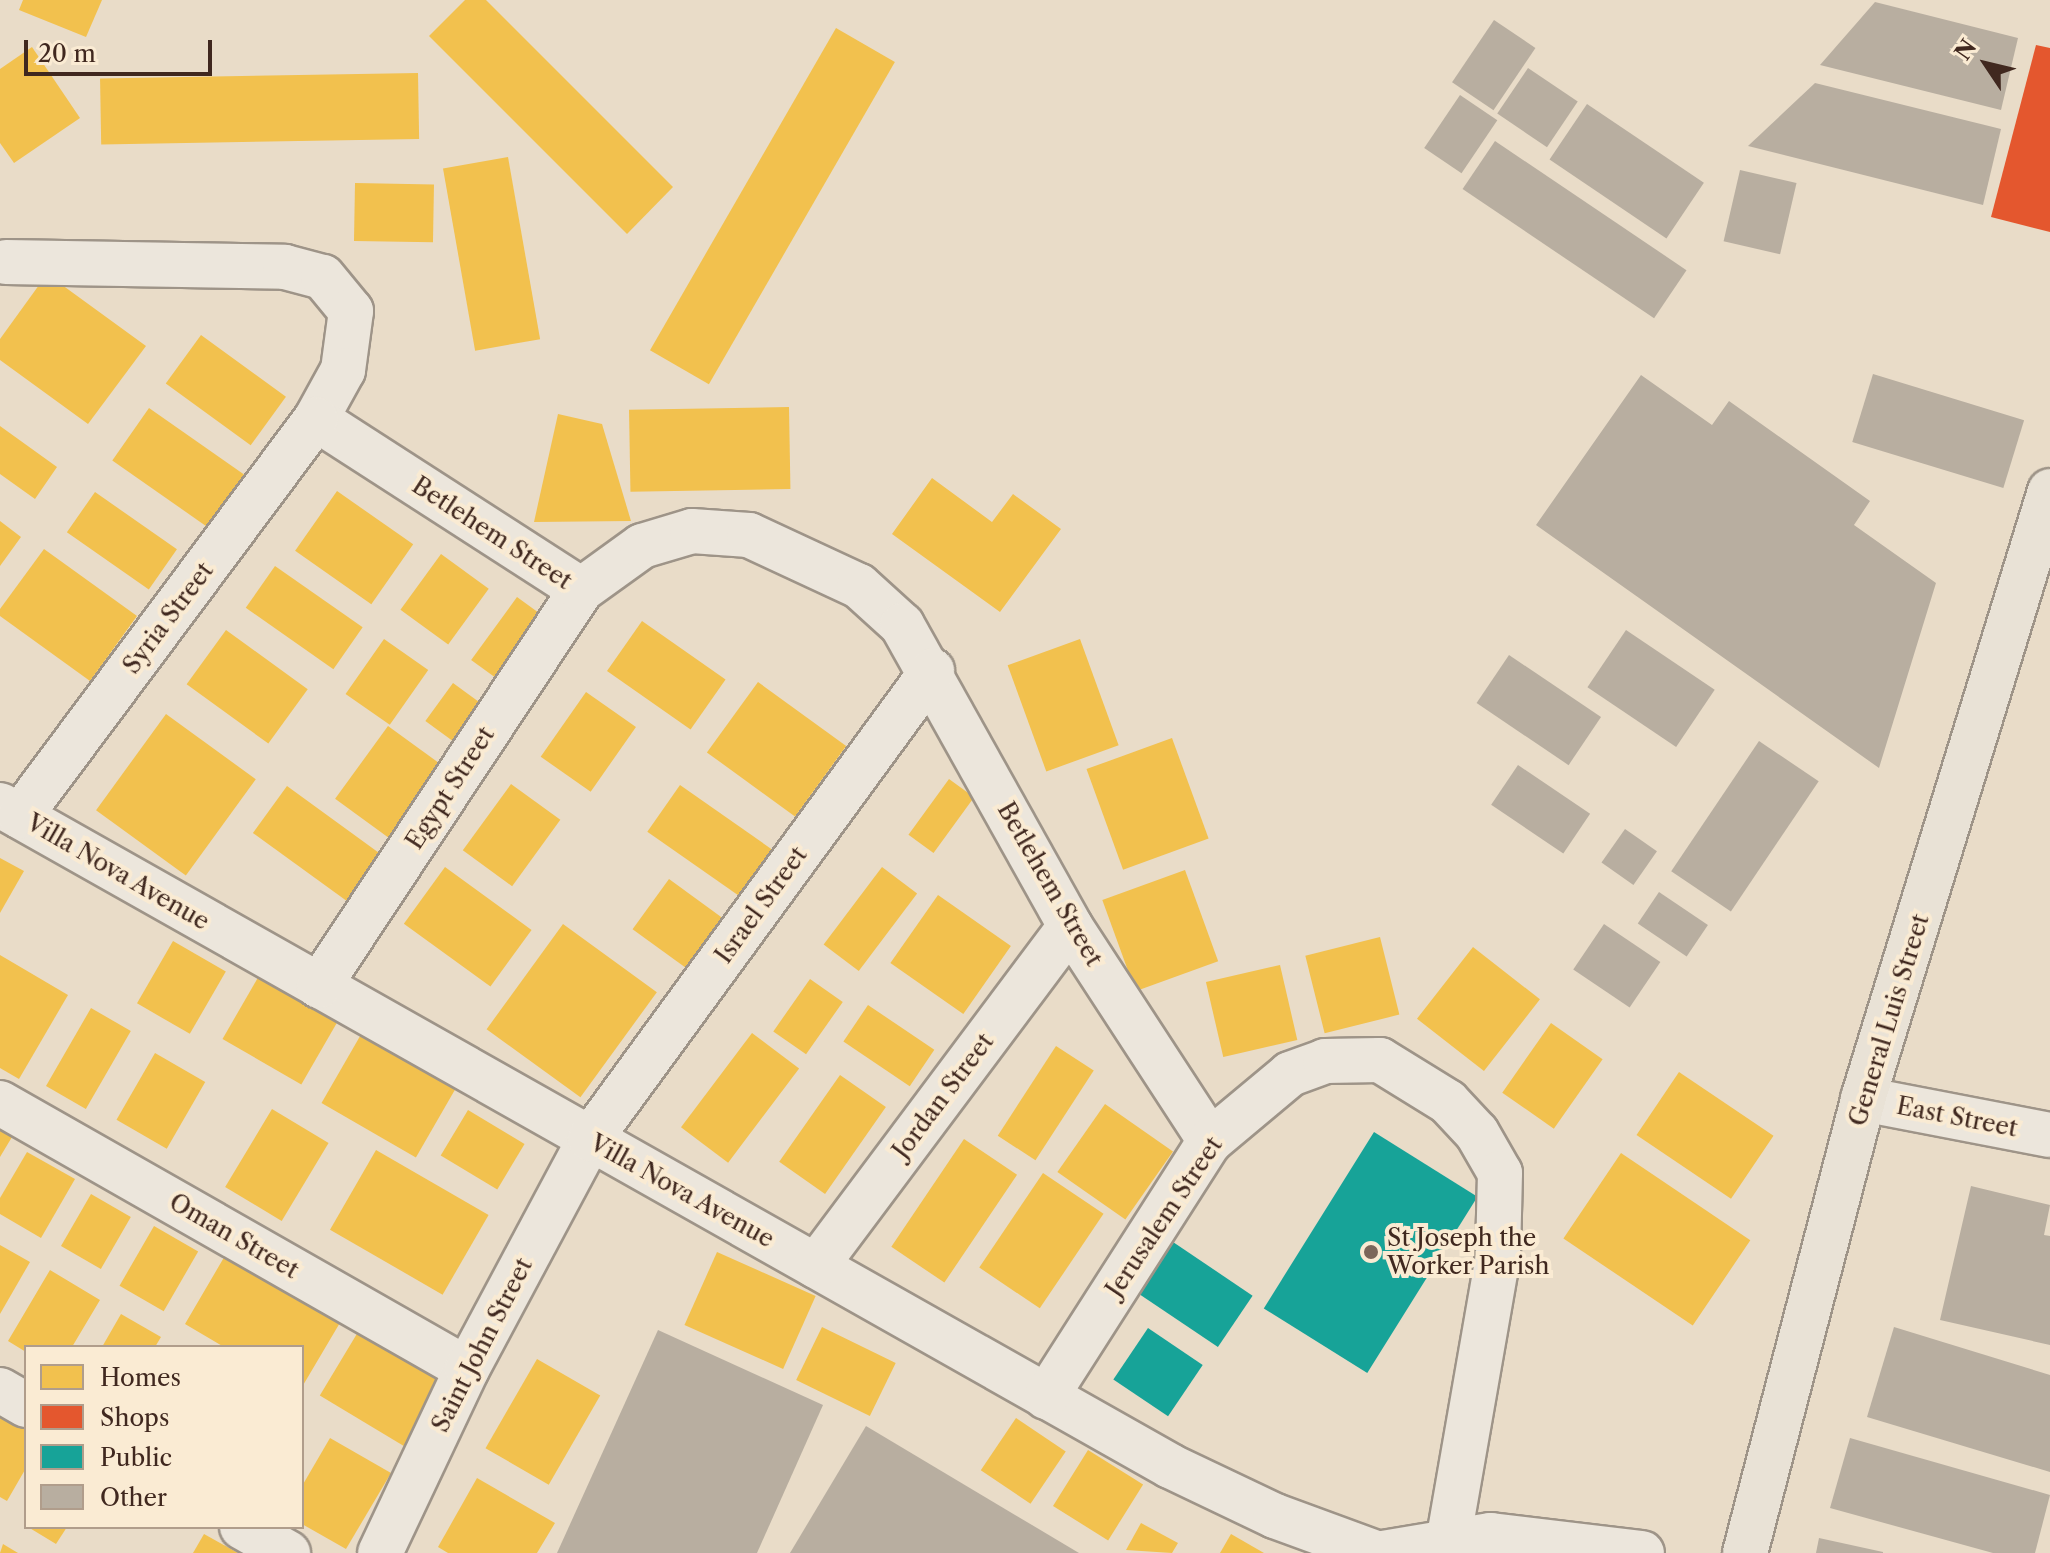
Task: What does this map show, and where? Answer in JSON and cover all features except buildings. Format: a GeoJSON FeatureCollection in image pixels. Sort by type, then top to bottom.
{"type":"FeatureCollection","features":[{"type":"Feature","properties":{"kind":"main road","name":"General Luis Street"},"geometry":{"type":"LineString","coordinates":[[1745,1553],[1863,1099],[2050,491]]}},
{"type":"Feature","properties":{"kind":"street"},"geometry":{"type":"LineString","coordinates":[[2,261],[285,267],[323,277],[351,311],[343,370],[316,419]]}},
{"type":"Feature","properties":{"kind":"street","name":"Betlehem Street"},"geometry":{"type":"LineString","coordinates":[[316,419],[581,590],[642,546],[692,531],[749,535],[859,586],[902,625],[932,671],[1070,926],[1210,1141]]}},
{"type":"Feature","properties":{"kind":"street","name":"Syria Street"},"geometry":{"type":"LineString","coordinates":[[10,811],[316,419]]}},
{"type":"Feature","properties":{"kind":"street","name":"Egypt Street"},"geometry":{"type":"LineString","coordinates":[[319,986],[581,590]]}},
{"type":"Feature","properties":{"kind":"street","name":"Israel Street"},"geometry":{"type":"LineString","coordinates":[[590,1139],[932,671]]}},
{"type":"Feature","properties":{"kind":"street","name":"Villa Nova Avenue"},"geometry":{"type":"LineString","coordinates":[[10,811],[1046,1397],[1275,1516],[1376,1553]]}},
{"type":"Feature","properties":{"kind":"street","name":"Jordan Street"},"geometry":{"type":"LineString","coordinates":[[816,1266],[1070,926]]}},
{"type":"Feature","properties":{"kind":"street","name":"Jerusalem Street"},"geometry":{"type":"LineString","coordinates":[[1046,1397],[1210,1141],[1290,1074],[1325,1061],[1380,1060],[1448,1102],[1477,1133],[1500,1173],[1502,1206],[1481,1375],[1448,1546]]}},
{"type":"Feature","properties":{"kind":"street","name":"East Street"},"geometry":{"type":"LineString","coordinates":[[1863,1099],[2050,1135]]}},
{"type":"Feature","properties":{"kind":"street","name":"Oman Street"},"geometry":{"type":"LineString","coordinates":[[0,1103],[467,1369]]}},
{"type":"Feature","properties":{"kind":"street","name":"Saint John Street"},"geometry":{"type":"LineString","coordinates":[[380,1553],[467,1369],[590,1139]]}},
{"type":"Feature","properties":{"kind":"street"},"geometry":{"type":"LineString","coordinates":[[0,1390],[24,1404]]}},
{"type":"Feature","properties":{"kind":"street"},"geometry":{"type":"LineString","coordinates":[[246,1529],[288,1553]]}},
{"type":"Feature","properties":{"kind":"street"},"geometry":{"type":"LineString","coordinates":[[1383,1553],[1537,1538],[1642,1553]]}},
{"type":"Feature","properties":{"kind":"place","name":"St Joseph the Worker Parish"},"geometry":{"type":"Point","coordinates":[1371,1252]}}]}
